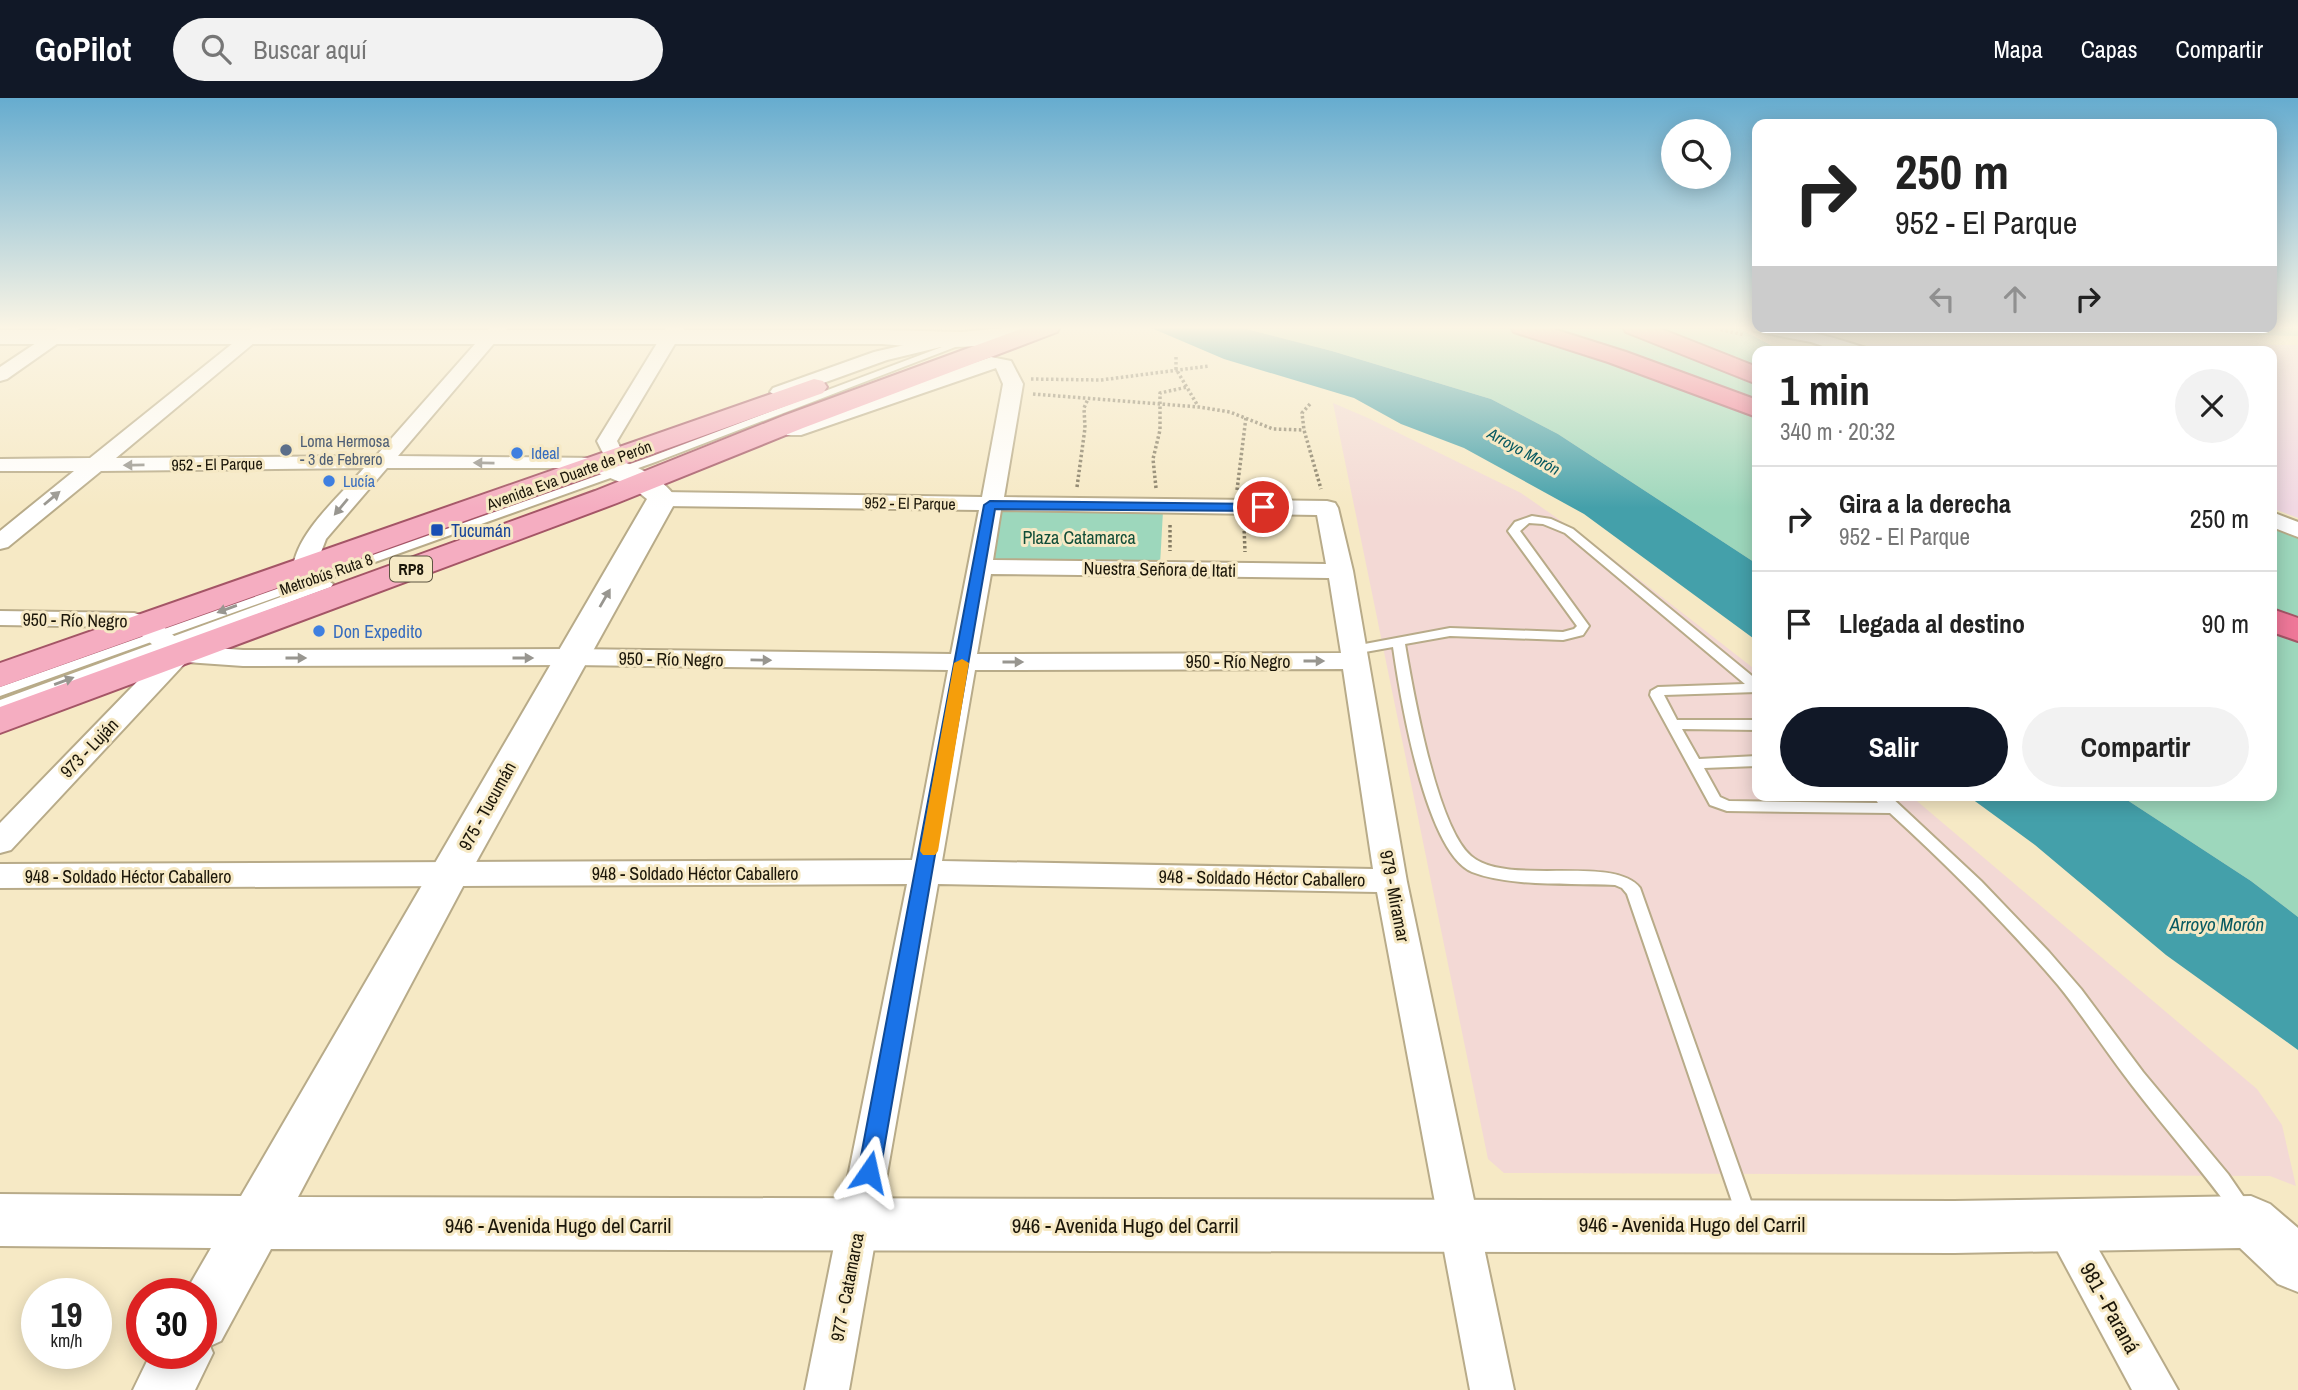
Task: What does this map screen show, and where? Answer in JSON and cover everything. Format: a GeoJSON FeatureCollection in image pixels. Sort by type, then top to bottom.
{"type":"FeatureCollection","features":[{"type":"Feature","properties":{"kind":"highway"},"geometry":{"type":"LineString","coordinates":[[1699,387],[1752,407]]}},
{"type":"Feature","properties":{"kind":"highway"},"geometry":{"type":"LineString","coordinates":[[1736,387],[1752,394]]}},
{"type":"Feature","properties":{"kind":"highway"},"geometry":{"type":"LineString","coordinates":[[2277,597],[2298,607]]}},
{"type":"Feature","properties":{"kind":"highway"},"geometry":{"type":"LineString","coordinates":[[2277,620],[2298,631]]}},
{"type":"Feature","properties":{"kind":"highway"},"geometry":{"type":"LineString","coordinates":[[2277,628],[2298,638]]}},
{"type":"Feature","properties":{"kind":"main road","name":"Avenida Eva Duarte de Perón"},"geometry":{"type":"LineString","coordinates":[[1,696],[162,639],[606,497],[626,473],[842,387]]}},
{"type":"Feature","properties":{"kind":"main road"},"geometry":{"type":"LineString","coordinates":[[825,405],[866,387]]}},
{"type":"Feature","properties":{"kind":"main road","name":"Avenida Eva Duarte de Perón"},"geometry":{"type":"LineString","coordinates":[[162,639],[305,568],[626,473],[875,387]]}},
{"type":"Feature","properties":{"kind":"street"},"geometry":{"type":"LineString","coordinates":[[0,542],[188,387]]}},
{"type":"Feature","properties":{"kind":"street"},"geometry":{"type":"LineString","coordinates":[[305,568],[306,556],[316,537],[445,387]]}},
{"type":"Feature","properties":{"kind":"street","name":"975 - Tucumán"},"geometry":{"type":"LineString","coordinates":[[217,1292],[570,657],[626,473],[607,440],[639,387]]}},
{"type":"Feature","properties":{"kind":"street","name":"Avenida Eva Duarte de Perón"},"geometry":{"type":"LineString","coordinates":[[626,473],[691,467],[914,387]]}},
{"type":"Feature","properties":{"kind":"street","name":"977 - Catamarca"},"geometry":{"type":"LineString","coordinates":[[828,1390],[925,872],[990,505],[995,387]]}},
{"type":"Feature","properties":{"kind":"street","name":"952 - El Parque"},"geometry":{"type":"LineString","coordinates":[[0,465],[379,462],[626,473],[990,505],[1327,508]]}},
{"type":"Feature","properties":{"kind":"street","name":"979 - Miramar"},"geometry":{"type":"LineString","coordinates":[[1327,508],[1341,571],[1391,881],[1462,1224],[1492,1390]]}},
{"type":"Feature","properties":{"kind":"street"},"geometry":{"type":"LineString","coordinates":[[2277,521],[2298,530]]}},
{"type":"Feature","properties":{"kind":"street","name":"Nuestra Señora de Itati"},"geometry":{"type":"LineString","coordinates":[[978,568],[1341,571]]}},
{"type":"Feature","properties":{"kind":"street","name":"950 - Río Negro"},"geometry":{"type":"LineString","coordinates":[[0,618],[124,619],[162,639],[243,658],[570,657],[962,662],[1354,655]]}},
{"type":"Feature","properties":{"kind":"street","name":"973 - Luján"},"geometry":{"type":"LineString","coordinates":[[0,842],[162,639]]}},
{"type":"Feature","properties":{"kind":"street","name":"948 - Soldado Héctor Caballero"},"geometry":{"type":"LineString","coordinates":[[0,876],[925,872],[1391,881]]}},
{"type":"Feature","properties":{"kind":"street","name":"946 - Avenida Hugo del Carril"},"geometry":{"type":"LineString","coordinates":[[0,1220],[859,1227],[1462,1224],[2064,1226],[2251,1222]]}},
{"type":"Feature","properties":{"kind":"street"},"geometry":{"type":"LineString","coordinates":[[2251,1222],[2298,1265]]}},
{"type":"Feature","properties":{"kind":"street","name":"981 - Paraná"},"geometry":{"type":"LineString","coordinates":[[2064,1226],[2156,1390]]}},
{"type":"Feature","properties":{"kind":"street"},"geometry":{"type":"LineString","coordinates":[[163,1390],[174,1369]]}},
{"type":"Feature","properties":{"kind":"lane"},"geometry":{"type":"LineString","coordinates":[[825,405],[857,387]]}},
{"type":"Feature","properties":{"kind":"lane"},"geometry":{"type":"LineString","coordinates":[[1354,655],[1450,632],[1563,636],[1578,632],[1583,626],[1568,603],[1529,556],[1514,531],[1518,523],[1530,519],[1546,520],[1569,531],[1752,684]]}},
{"type":"Feature","properties":{"kind":"lane"},"geometry":{"type":"LineString","coordinates":[[1399,644],[1404,678],[1434,805],[1441,822],[1468,863],[1481,869],[1515,874],[1617,879],[1628,884],[1634,891],[1749,1224]]}},
{"type":"Feature","properties":{"kind":"lane"},"geometry":{"type":"LineString","coordinates":[[1752,688],[1658,691],[1657,695],[1671,724],[1715,801],[1727,806],[1886,802],[1945,853],[2031,943],[2147,1090],[2219,1174],[2251,1222]]}},
{"type":"Feature","properties":{"kind":"lane"},"geometry":{"type":"LineString","coordinates":[[1671,724],[1752,725]]}},
{"type":"Feature","properties":{"kind":"lane"},"geometry":{"type":"LineString","coordinates":[[1696,764],[1752,761]]}},
{"type":"Feature","properties":{"kind":"path"},"geometry":{"type":"LineString","coordinates":[[1037,387],[1045,394],[1199,407],[1246,417],[1273,429],[1304,430]]}},
{"type":"Feature","properties":{"kind":"path"},"geometry":{"type":"LineString","coordinates":[[1170,569],[1164,506],[1153,459],[1160,430],[1160,393],[1186,387]]}},
{"type":"Feature","properties":{"kind":"path"},"geometry":{"type":"LineString","coordinates":[[1187,387],[1199,407]]}},
{"type":"Feature","properties":{"kind":"path"},"geometry":{"type":"LineString","coordinates":[[1076,505],[1078,465],[1085,428],[1084,408],[1088,399]]}},
{"type":"Feature","properties":{"kind":"path"},"geometry":{"type":"LineString","coordinates":[[1310,404],[1302,413],[1304,430],[1327,508]]}},
{"type":"Feature","properties":{"kind":"path"},"geometry":{"type":"LineString","coordinates":[[1246,417],[1243,430],[1243,469],[1237,507],[1247,570]]}},
{"type":"Feature","properties":{"kind":"shaded area"},"geometry":{"type":"Polygon","coordinates":[[[2277,387],[2298,387],[2298,518],[2277,510],[2277,387]]]}},
{"type":"Feature","properties":{"kind":"shaded area"},"geometry":{"type":"Polygon","coordinates":[[[1333,403],[1521,493],[1590,541],[1752,667],[1752,801],[1917,801],[2257,1089],[2282,1125],[2296,1186],[2270,1176],[1504,1173],[1488,1159],[1333,403]]]}},
{"type":"Feature","properties":{"kind":"green space"},"geometry":{"type":"Polygon","coordinates":[[[1452,387],[1752,387],[1752,561],[1558,434],[1491,399],[1452,387]]]}},
{"type":"Feature","properties":{"kind":"green space","name":"Plaza Catamarca"},"geometry":{"type":"Polygon","coordinates":[[[1002,509],[1163,511],[1160,565],[990,562],[1002,509]]]}},
{"type":"Feature","properties":{"kind":"green space"},"geometry":{"type":"Polygon","coordinates":[[[2277,528],[2298,536],[2298,917],[2251,881],[2129,801],[2277,801],[2277,528]]]}},
{"type":"Feature","properties":{"kind":"water","name":"Arroyo Morón"},"geometry":{"type":"Polygon","coordinates":[[[1318,387],[1452,387],[1491,399],[1558,434],[1752,561],[1752,637],[1584,514],[1464,448],[1401,424],[1354,398],[1318,387]]]}},
{"type":"Feature","properties":{"kind":"water","name":"Arroyo Morón"},"geometry":{"type":"Polygon","coordinates":[[[1975,801],[2129,801],[2251,881],[2298,917],[2298,1050],[2166,955],[2035,845],[1975,801]]]}},
{"type":"Feature","properties":{"kind":"slow traffic"},"geometry":{"type":"LineString","coordinates":[[929,851],[962,663]]}},
{"type":"Feature","properties":{"kind":"place","name":"Loma Hermosa - 3 de Febrero"},"geometry":{"type":"Point","coordinates":[286,450]}},
{"type":"Feature","properties":{"kind":"place","name":"Ideal"},"geometry":{"type":"Point","coordinates":[517,453]}},
{"type":"Feature","properties":{"kind":"place","name":"Lucía"},"geometry":{"type":"Point","coordinates":[329,481]}},
{"type":"Feature","properties":{"kind":"place","name":"Tucumán"},"geometry":{"type":"Point","coordinates":[437,530]}},
{"type":"Feature","properties":{"kind":"place","name":"Don Expedito"},"geometry":{"type":"Point","coordinates":[319,631]}},
{"type":"Feature","properties":{"kind":"route"},"geometry":{"type":"LineString","coordinates":[[869,1172],[990,505],[1263,507]]}}]}
